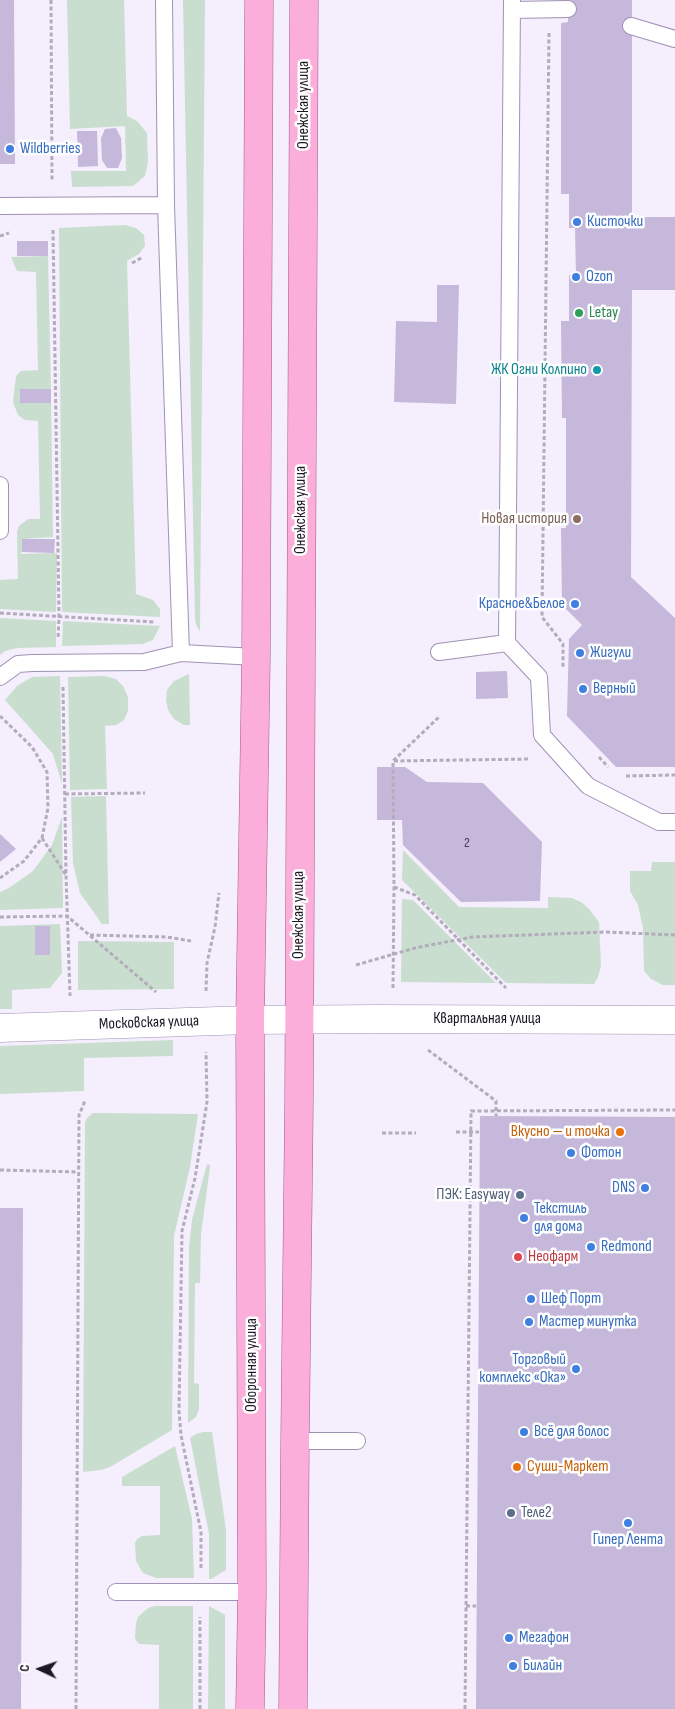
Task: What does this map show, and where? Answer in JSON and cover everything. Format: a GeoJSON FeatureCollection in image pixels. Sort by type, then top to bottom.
{"type":"FeatureCollection","features":[{"type":"Feature","properties":{"kind":"main road"},"geometry":{"type":"LineString","coordinates":[[250,1020],[256,658],[259,0]]}},
{"type":"Feature","properties":{"kind":"main road","name":"Онежская улица"},"geometry":{"type":"LineString","coordinates":[[299,1020],[304,0]]}},
{"type":"Feature","properties":{"kind":"main road","name":"Оборонная улица"},"geometry":{"type":"LineString","coordinates":[[250,1020],[252,1592],[250,1709]]}},
{"type":"Feature","properties":{"kind":"main road"},"geometry":{"type":"LineString","coordinates":[[293,1709],[300,1102],[299,1020]]}},
{"type":"Feature","properties":{"kind":"street","name":"Квартальная улица"},"geometry":{"type":"LineString","coordinates":[[299,1020],[675,1020]]}},
{"type":"Feature","properties":{"kind":"street","name":"Московская улица"},"geometry":{"type":"LineString","coordinates":[[0,1028],[299,1020]]}},
{"type":"Feature","properties":{"kind":"lane"},"geometry":{"type":"LineString","coordinates":[[164,0],[166,205],[181,653]]}},
{"type":"Feature","properties":{"kind":"lane"},"geometry":{"type":"LineString","coordinates":[[568,9],[512,5],[507,643],[539,677],[542,735],[588,786],[658,822],[675,822]]}},
{"type":"Feature","properties":{"kind":"lane"},"geometry":{"type":"LineString","coordinates":[[631,26],[675,38]]}},
{"type":"Feature","properties":{"kind":"lane"},"geometry":{"type":"LineString","coordinates":[[0,206],[166,205]]}},
{"type":"Feature","properties":{"kind":"lane"},"geometry":{"type":"LineString","coordinates":[[0,485],[0,530]]}},
{"type":"Feature","properties":{"kind":"lane"},"geometry":{"type":"LineString","coordinates":[[440,652],[507,643]]}},
{"type":"Feature","properties":{"kind":"lane"},"geometry":{"type":"LineString","coordinates":[[0,677],[18,664],[144,662],[181,653],[256,658]]}},
{"type":"Feature","properties":{"kind":"lane"},"geometry":{"type":"LineString","coordinates":[[295,1441],[357,1441]]}},
{"type":"Feature","properties":{"kind":"lane"},"geometry":{"type":"LineString","coordinates":[[116,1592],[252,1592]]}},
{"type":"Feature","properties":{"kind":"path"},"geometry":{"type":"LineString","coordinates":[[51,0],[58,646],[63,677],[70,996]]}},
{"type":"Feature","properties":{"kind":"path"},"geometry":{"type":"LineString","coordinates":[[550,9],[542,617],[563,644],[563,673]]}},
{"type":"Feature","properties":{"kind":"path"},"geometry":{"type":"LineString","coordinates":[[0,613],[180,623]]}},
{"type":"Feature","properties":{"kind":"path"},"geometry":{"type":"LineString","coordinates":[[0,716],[32,747],[47,772],[48,808],[42,838],[24,861],[0,878]]}},
{"type":"Feature","properties":{"kind":"path"},"geometry":{"type":"LineString","coordinates":[[393,988],[393,761],[439,716]]}},
{"type":"Feature","properties":{"kind":"path"},"geometry":{"type":"LineString","coordinates":[[593,751],[612,770]]}},
{"type":"Feature","properties":{"kind":"path"},"geometry":{"type":"LineString","coordinates":[[393,761],[563,759]]}},
{"type":"Feature","properties":{"kind":"path"},"geometry":{"type":"LineString","coordinates":[[618,776],[675,775]]}},
{"type":"Feature","properties":{"kind":"path"},"geometry":{"type":"LineString","coordinates":[[65,794],[145,793]]}},
{"type":"Feature","properties":{"kind":"path"},"geometry":{"type":"LineString","coordinates":[[42,838],[66,875]]}},
{"type":"Feature","properties":{"kind":"path"},"geometry":{"type":"LineString","coordinates":[[200,1709],[202,1532],[181,1435],[179,1411],[182,1231],[196,1178],[207,1102],[207,963],[215,927],[220,887]]}},
{"type":"Feature","properties":{"kind":"path"},"geometry":{"type":"LineString","coordinates":[[394,888],[415,895],[506,988]]}},
{"type":"Feature","properties":{"kind":"path"},"geometry":{"type":"LineString","coordinates":[[0,917],[67,916],[161,996]]}},
{"type":"Feature","properties":{"kind":"path"},"geometry":{"type":"LineString","coordinates":[[356,965],[393,954],[472,936],[606,932],[675,935]]}},
{"type":"Feature","properties":{"kind":"path"},"geometry":{"type":"LineString","coordinates":[[89,935],[167,937],[192,941]]}},
{"type":"Feature","properties":{"kind":"path"},"geometry":{"type":"LineString","coordinates":[[426,1049],[496,1101],[496,1114]]}},
{"type":"Feature","properties":{"kind":"path"},"geometry":{"type":"LineString","coordinates":[[76,1709],[78,1172],[79,1115],[85,1102]]}},
{"type":"Feature","properties":{"kind":"path"},"geometry":{"type":"LineString","coordinates":[[465,1709],[471,1112],[496,1114],[675,1110]]}},
{"type":"Feature","properties":{"kind":"path"},"geometry":{"type":"LineString","coordinates":[[456,1132],[479,1132]]}},
{"type":"Feature","properties":{"kind":"path"},"geometry":{"type":"LineString","coordinates":[[382,1133],[416,1133]]}},
{"type":"Feature","properties":{"kind":"path"},"geometry":{"type":"LineString","coordinates":[[0,1170],[78,1172]]}},
{"type":"Feature","properties":{"kind":"path"},"geometry":{"type":"LineString","coordinates":[[466,1606],[476,1606]]}},
{"type":"Feature","properties":{"kind":"green space"},"geometry":{"type":"Polygon","coordinates":[[[67,0],[124,0],[127,116],[137,121],[147,133],[148,162],[145,176],[133,186],[72,187],[71,171],[126,171],[125,126],[70,129],[67,0]]]}},
{"type":"Feature","properties":{"kind":"green space"},"geometry":{"type":"Polygon","coordinates":[[[183,0],[205,0],[200,631],[195,620],[183,0]]]}},
{"type":"Feature","properties":{"kind":"green space"},"geometry":{"type":"Polygon","coordinates":[[[125,225],[136,228],[144,235],[145,246],[139,254],[127,261],[136,594],[153,600],[160,609],[160,617],[62,612],[59,228],[125,225]]]}},
{"type":"Feature","properties":{"kind":"green space"},"geometry":{"type":"Polygon","coordinates":[[[48,256],[51,389],[20,389],[20,402],[51,403],[53,537],[23,539],[22,552],[20,554],[57,553],[56,612],[0,609],[0,580],[18,579],[17,532],[19,526],[28,519],[40,519],[38,421],[25,420],[18,415],[13,402],[16,376],[21,371],[38,370],[36,272],[17,271],[11,257],[48,256]]]}},
{"type":"Feature","properties":{"kind":"green space"},"geometry":{"type":"Polygon","coordinates":[[[0,618],[56,621],[56,647],[17,648],[5,651],[0,655],[0,618]]]}},
{"type":"Feature","properties":{"kind":"green space"},"geometry":{"type":"Polygon","coordinates":[[[63,621],[160,626],[153,640],[143,644],[62,646],[63,621]]]}},
{"type":"Feature","properties":{"kind":"green space"},"geometry":{"type":"Polygon","coordinates":[[[189,674],[190,725],[184,725],[174,719],[168,710],[166,700],[167,690],[174,681],[189,674]]]}},
{"type":"Feature","properties":{"kind":"green space"},"geometry":{"type":"Polygon","coordinates":[[[60,676],[62,784],[53,754],[5,700],[17,686],[32,677],[60,676]]]}},
{"type":"Feature","properties":{"kind":"green space"},"geometry":{"type":"Polygon","coordinates":[[[104,676],[116,679],[123,686],[128,697],[128,711],[124,720],[116,725],[105,726],[107,789],[70,790],[68,677],[104,676]]]}},
{"type":"Feature","properties":{"kind":"green space"},"geometry":{"type":"Polygon","coordinates":[[[106,796],[109,924],[102,924],[80,893],[73,863],[71,797],[106,796]]]}},
{"type":"Feature","properties":{"kind":"green space"},"geometry":{"type":"Polygon","coordinates":[[[62,817],[63,908],[0,910],[0,892],[33,871],[52,845],[62,817]]]}},
{"type":"Feature","properties":{"kind":"green space"},"geometry":{"type":"Polygon","coordinates":[[[403,850],[459,907],[548,908],[548,897],[572,898],[581,902],[599,922],[601,966],[594,984],[506,983],[402,880],[403,850]]]}},
{"type":"Feature","properties":{"kind":"green space"},"geometry":{"type":"Polygon","coordinates":[[[652,862],[675,862],[675,985],[663,985],[651,979],[644,971],[643,928],[638,905],[630,891],[630,871],[651,871],[652,862]]]}},
{"type":"Feature","properties":{"kind":"green space"},"geometry":{"type":"Polygon","coordinates":[[[402,899],[413,900],[496,983],[401,982],[402,899]]]}},
{"type":"Feature","properties":{"kind":"green space"},"geometry":{"type":"Polygon","coordinates":[[[60,924],[62,973],[50,988],[12,990],[12,1009],[0,1009],[0,926],[60,924]]]}},
{"type":"Feature","properties":{"kind":"green space"},"geometry":{"type":"Polygon","coordinates":[[[78,941],[174,942],[174,989],[78,990],[78,941]]]}},
{"type":"Feature","properties":{"kind":"green space"},"geometry":{"type":"Polygon","coordinates":[[[173,1040],[173,1056],[84,1058],[84,1091],[0,1094],[0,1046],[173,1040]]]}},
{"type":"Feature","properties":{"kind":"green space"},"geometry":{"type":"Polygon","coordinates":[[[93,1113],[198,1114],[190,1167],[174,1236],[172,1430],[110,1467],[83,1472],[85,1122],[93,1113]]]}},
{"type":"Feature","properties":{"kind":"green space"},"geometry":{"type":"Polygon","coordinates":[[[207,1164],[210,1167],[201,1234],[200,1283],[195,1283],[194,1383],[199,1384],[199,1409],[196,1417],[188,1423],[189,1248],[192,1220],[207,1164]]]}},
{"type":"Feature","properties":{"kind":"green space"},"geometry":{"type":"Polygon","coordinates":[[[203,1432],[212,1432],[226,1530],[226,1570],[211,1579],[209,1579],[209,1534],[190,1438],[203,1432]]]}},
{"type":"Feature","properties":{"kind":"green space"},"geometry":{"type":"Polygon","coordinates":[[[175,1446],[192,1519],[194,1578],[156,1578],[143,1573],[136,1561],[135,1543],[142,1536],[160,1535],[160,1486],[122,1486],[122,1477],[175,1446]]]}},
{"type":"Feature","properties":{"kind":"green space"},"geometry":{"type":"Polygon","coordinates":[[[155,1606],[193,1606],[193,1709],[159,1709],[159,1645],[140,1644],[135,1638],[138,1617],[148,1608],[155,1606]]]}},
{"type":"Feature","properties":{"kind":"green space"},"geometry":{"type":"Polygon","coordinates":[[[209,1606],[225,1615],[225,1709],[208,1709],[209,1606]]]}},
{"type":"Feature","properties":{"kind":"building"},"geometry":{"type":"Polygon","coordinates":[[[0,0],[14,0],[15,164],[0,164],[0,0]]]}},
{"type":"Feature","properties":{"kind":"building","name":"ЖК Огни Колпино"},"geometry":{"type":"Polygon","coordinates":[[[568,0],[632,0],[632,217],[675,217],[675,290],[632,290],[631,577],[675,618],[675,767],[616,767],[567,716],[569,639],[582,625],[562,605],[561,528],[566,528],[566,418],[562,418],[561,321],[569,321],[569,275],[576,275],[575,228],[569,228],[569,194],[561,194],[561,23],[568,22],[568,0]]]}},
{"type":"Feature","properties":{"kind":"building"},"geometry":{"type":"Polygon","coordinates":[[[116,128],[121,138],[122,158],[118,168],[107,168],[102,160],[101,138],[105,129],[116,128]]]}},
{"type":"Feature","properties":{"kind":"building"},"geometry":{"type":"Polygon","coordinates":[[[77,131],[97,131],[98,166],[78,167],[77,131]]]}},
{"type":"Feature","properties":{"kind":"building"},"geometry":{"type":"Polygon","coordinates":[[[17,241],[48,241],[48,256],[17,256],[17,241]]]}},
{"type":"Feature","properties":{"kind":"building"},"geometry":{"type":"Polygon","coordinates":[[[437,285],[459,285],[456,404],[394,402],[396,321],[437,322],[437,285]]]}},
{"type":"Feature","properties":{"kind":"building"},"geometry":{"type":"Polygon","coordinates":[[[20,389],[51,389],[51,403],[20,403],[20,389]]]}},
{"type":"Feature","properties":{"kind":"building"},"geometry":{"type":"Polygon","coordinates":[[[22,539],[55,539],[54,553],[22,552],[22,539]]]}},
{"type":"Feature","properties":{"kind":"building"},"geometry":{"type":"Polygon","coordinates":[[[507,671],[508,698],[476,699],[476,672],[507,671]]]}},
{"type":"Feature","properties":{"kind":"building"},"geometry":{"type":"Polygon","coordinates":[[[377,767],[405,767],[427,782],[483,783],[542,842],[540,901],[461,902],[403,845],[402,820],[377,820],[377,767]]]}},
{"type":"Feature","properties":{"kind":"building"},"geometry":{"type":"Polygon","coordinates":[[[0,834],[16,849],[0,862],[0,834]]]}},
{"type":"Feature","properties":{"kind":"building"},"geometry":{"type":"Polygon","coordinates":[[[35,926],[50,926],[50,955],[35,955],[35,926]]]}},
{"type":"Feature","properties":{"kind":"building","name":"Торговый комплекс «Ока»"},"geometry":{"type":"Polygon","coordinates":[[[480,1116],[675,1117],[675,1709],[476,1709],[480,1116]]]}},
{"type":"Feature","properties":{"kind":"building"},"geometry":{"type":"Polygon","coordinates":[[[0,1208],[23,1208],[21,1709],[0,1709],[0,1208]]]}},
{"type":"Feature","properties":{"kind":"place","name":"Wildberries"},"geometry":{"type":"Point","coordinates":[10,149]}},
{"type":"Feature","properties":{"kind":"place","name":"Кисточки"},"geometry":{"type":"Point","coordinates":[577,222]}},
{"type":"Feature","properties":{"kind":"place","name":"Ozon"},"geometry":{"type":"Point","coordinates":[576,277]}},
{"type":"Feature","properties":{"kind":"place","name":"Letay"},"geometry":{"type":"Point","coordinates":[579,313]}},
{"type":"Feature","properties":{"kind":"place","name":"ЖК Огни Колпино"},"geometry":{"type":"Point","coordinates":[597,370]}},
{"type":"Feature","properties":{"kind":"place","name":"Новая история"},"geometry":{"type":"Point","coordinates":[577,519]}},
{"type":"Feature","properties":{"kind":"place","name":"Красное&Белое"},"geometry":{"type":"Point","coordinates":[575,604]}},
{"type":"Feature","properties":{"kind":"place","name":"Жигули"},"geometry":{"type":"Point","coordinates":[580,653]}},
{"type":"Feature","properties":{"kind":"place","name":"Верный"},"geometry":{"type":"Point","coordinates":[583,689]}},
{"type":"Feature","properties":{"kind":"place","name":"Вкусно — и точка"},"geometry":{"type":"Point","coordinates":[620,1132]}},
{"type":"Feature","properties":{"kind":"place","name":"Фотон"},"geometry":{"type":"Point","coordinates":[571,1153]}},
{"type":"Feature","properties":{"kind":"place","name":"DNS"},"geometry":{"type":"Point","coordinates":[645,1188]}},
{"type":"Feature","properties":{"kind":"place","name":"ПЭК: Easyway"},"geometry":{"type":"Point","coordinates":[520,1195]}},
{"type":"Feature","properties":{"kind":"place","name":"Текстиль для дома"},"geometry":{"type":"Point","coordinates":[524,1218]}},
{"type":"Feature","properties":{"kind":"place","name":"Redmond"},"geometry":{"type":"Point","coordinates":[591,1247]}},
{"type":"Feature","properties":{"kind":"place","name":"Неофарм"},"geometry":{"type":"Point","coordinates":[518,1257]}},
{"type":"Feature","properties":{"kind":"place","name":"Шеф Порт"},"geometry":{"type":"Point","coordinates":[531,1299]}},
{"type":"Feature","properties":{"kind":"place","name":"Мастер минутка"},"geometry":{"type":"Point","coordinates":[529,1322]}},
{"type":"Feature","properties":{"kind":"place","name":"Торговый комплекс «Ока»"},"geometry":{"type":"Point","coordinates":[576,1369]}},
{"type":"Feature","properties":{"kind":"place","name":"Всё для волос"},"geometry":{"type":"Point","coordinates":[524,1432]}},
{"type":"Feature","properties":{"kind":"place","name":"Суши-Маркет"},"geometry":{"type":"Point","coordinates":[517,1467]}},
{"type":"Feature","properties":{"kind":"place","name":"Теле2"},"geometry":{"type":"Point","coordinates":[511,1513]}},
{"type":"Feature","properties":{"kind":"place","name":"Гипер Лента"},"geometry":{"type":"Point","coordinates":[628,1523]}},
{"type":"Feature","properties":{"kind":"place","name":"Мегафон"},"geometry":{"type":"Point","coordinates":[509,1638]}},
{"type":"Feature","properties":{"kind":"place","name":"Билайн"},"geometry":{"type":"Point","coordinates":[513,1666]}}]}
